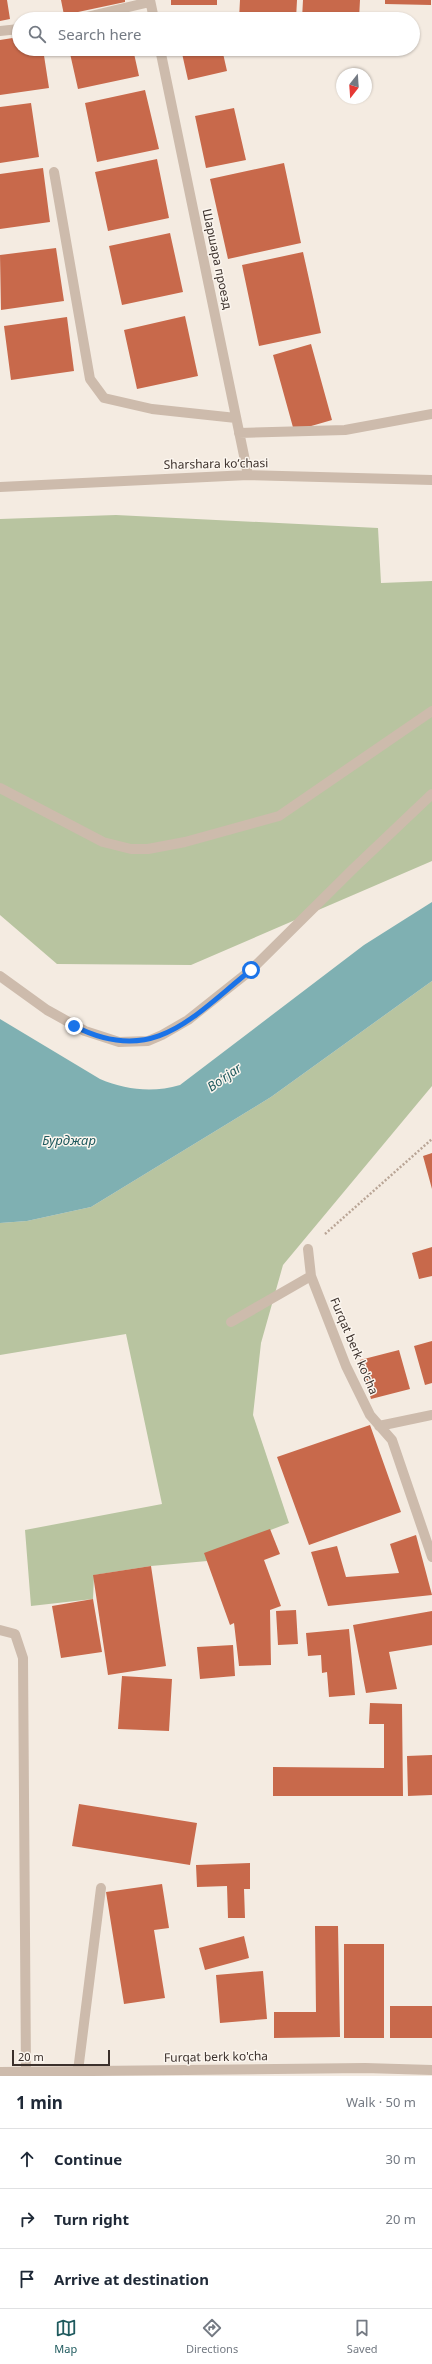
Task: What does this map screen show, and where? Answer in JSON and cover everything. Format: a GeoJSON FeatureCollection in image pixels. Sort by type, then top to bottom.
{"type":"FeatureCollection","features":[{"type":"Feature","properties":{"kind":"street"},"geometry":{"type":"LineString","coordinates":[[106,12],[150,1],[152,12]]}},
{"type":"Feature","properties":{"kind":"street"},"geometry":{"type":"LineString","coordinates":[[0,31],[12,30]]}},
{"type":"Feature","properties":{"kind":"street","name":"Шаршара проезд"},"geometry":{"type":"LineString","coordinates":[[161,56],[248,475]]}},
{"type":"Feature","properties":{"kind":"street"},"geometry":{"type":"LineString","coordinates":[[54,172],[90,379],[104,398],[152,409],[236,418]]}},
{"type":"Feature","properties":{"kind":"street"},"geometry":{"type":"LineString","coordinates":[[240,433],[345,430],[432,414]]}},
{"type":"Feature","properties":{"kind":"street","name":"Sharshara koʻchasi"},"geometry":{"type":"LineString","coordinates":[[0,487],[248,475],[432,480]]}},
{"type":"Feature","properties":{"kind":"street"},"geometry":{"type":"LineString","coordinates":[[0,788],[103,842],[131,849],[148,849],[185,842],[279,816],[432,711]]}},
{"type":"Feature","properties":{"kind":"street"},"geometry":{"type":"LineString","coordinates":[[0,976],[47,1010],[85,1032],[119,1042],[148,1041],[188,1020],[251,970],[432,794]]}},
{"type":"Feature","properties":{"kind":"street","name":"Furqat berk ko'cha"},"geometry":{"type":"LineString","coordinates":[[308,1249],[311,1276],[346,1366],[370,1415],[392,1440],[432,1557]]}},
{"type":"Feature","properties":{"kind":"street"},"geometry":{"type":"LineString","coordinates":[[231,1322],[311,1276]]}},
{"type":"Feature","properties":{"kind":"street"},"geometry":{"type":"LineString","coordinates":[[379,1426],[432,1415]]}},
{"type":"Feature","properties":{"kind":"street"},"geometry":{"type":"LineString","coordinates":[[0,1630],[15,1634],[23,1658],[26,2072]]}},
{"type":"Feature","properties":{"kind":"street"},"geometry":{"type":"LineString","coordinates":[[78,2071],[101,1888]]}},
{"type":"Feature","properties":{"kind":"street","name":"Furqat berk ko'cha"},"geometry":{"type":"LineString","coordinates":[[0,2072],[78,2071],[108,2074],[432,2070]]}},
{"type":"Feature","properties":{"kind":"path"},"geometry":{"type":"LineString","coordinates":[[308,1249],[432,1139]]}},
{"type":"Feature","properties":{"kind":"green space"},"geometry":{"type":"Polygon","coordinates":[[[116,515],[378,528],[381,583],[432,581],[432,861],[191,965],[57,964],[0,915],[0,519],[116,515]]]}},
{"type":"Feature","properties":{"kind":"green space"},"geometry":{"type":"Polygon","coordinates":[[[432,981],[432,1086],[283,1265],[261,1343],[253,1415],[289,1523],[236,1543],[230,1559],[151,1566],[94,1575],[93,1599],[31,1606],[25,1530],[162,1504],[126,1334],[0,1355],[0,1223],[27,1221],[91,1207],[271,1097],[432,981]]]}},
{"type":"Feature","properties":{"kind":"water","name":"Бурджар"},"geometry":{"type":"Polygon","coordinates":[[[432,902],[432,981],[271,1097],[91,1207],[27,1221],[0,1223],[0,1019],[100,1079],[110,1083],[130,1088],[150,1090],[180,1085],[364,945],[432,902]]]}},
{"type":"Feature","properties":{"kind":"building"},"geometry":{"type":"Polygon","coordinates":[[[0,0],[7,0],[10,19],[0,21],[0,0]]]}},
{"type":"Feature","properties":{"kind":"building"},"geometry":{"type":"Polygon","coordinates":[[[61,0],[125,0],[125,2],[78,12],[63,12],[61,0]]]}},
{"type":"Feature","properties":{"kind":"building"},"geometry":{"type":"Polygon","coordinates":[[[171,0],[217,0],[217,5],[171,5],[171,0]]]}},
{"type":"Feature","properties":{"kind":"building"},"geometry":{"type":"Polygon","coordinates":[[[240,0],[297,0],[296,12],[239,12],[240,0]]]}},
{"type":"Feature","properties":{"kind":"building"},"geometry":{"type":"Polygon","coordinates":[[[303,0],[360,0],[359,12],[302,12],[303,0]]]}},
{"type":"Feature","properties":{"kind":"building"},"geometry":{"type":"Polygon","coordinates":[[[385,0],[431,0],[431,5],[385,4],[385,0]]]}},
{"type":"Feature","properties":{"kind":"building"},"geometry":{"type":"Polygon","coordinates":[[[12,38],[12,56],[44,56],[49,88],[0,95],[0,40],[12,38]]]}},
{"type":"Feature","properties":{"kind":"building"},"geometry":{"type":"Polygon","coordinates":[[[71,56],[135,56],[139,76],[78,89],[71,56]]]}},
{"type":"Feature","properties":{"kind":"building"},"geometry":{"type":"Polygon","coordinates":[[[183,56],[224,56],[227,71],[188,80],[183,56]]]}},
{"type":"Feature","properties":{"kind":"building"},"geometry":{"type":"Polygon","coordinates":[[[145,90],[159,149],[97,162],[85,103],[145,90]]]}},
{"type":"Feature","properties":{"kind":"building"},"geometry":{"type":"Polygon","coordinates":[[[31,103],[39,157],[0,163],[0,107],[31,103]]]}},
{"type":"Feature","properties":{"kind":"building"},"geometry":{"type":"Polygon","coordinates":[[[234,108],[246,160],[206,168],[195,116],[234,108]]]}},
{"type":"Feature","properties":{"kind":"building"},"geometry":{"type":"Polygon","coordinates":[[[157,159],[169,218],[108,231],[95,172],[157,159]]]}},
{"type":"Feature","properties":{"kind":"building"},"geometry":{"type":"Polygon","coordinates":[[[284,163],[301,243],[228,259],[210,179],[284,163]]]}},
{"type":"Feature","properties":{"kind":"building"},"geometry":{"type":"Polygon","coordinates":[[[43,168],[50,222],[0,229],[0,174],[43,168]]]}},
{"type":"Feature","properties":{"kind":"building"},"geometry":{"type":"Polygon","coordinates":[[[170,233],[183,292],[122,305],[109,246],[170,233]]]}},
{"type":"Feature","properties":{"kind":"building"},"geometry":{"type":"Polygon","coordinates":[[[56,248],[64,301],[1,310],[0,255],[56,248]]]}},
{"type":"Feature","properties":{"kind":"building"},"geometry":{"type":"Polygon","coordinates":[[[303,252],[321,333],[259,346],[242,265],[303,252]]]}},
{"type":"Feature","properties":{"kind":"building"},"geometry":{"type":"Polygon","coordinates":[[[185,316],[198,376],[137,389],[124,330],[185,316]]]}},
{"type":"Feature","properties":{"kind":"building"},"geometry":{"type":"Polygon","coordinates":[[[67,317],[74,371],[11,380],[4,326],[67,317]]]}},
{"type":"Feature","properties":{"kind":"building"},"geometry":{"type":"Polygon","coordinates":[[[311,344],[332,420],[294,431],[273,355],[311,344]]]}},
{"type":"Feature","properties":{"kind":"building"},"geometry":{"type":"Polygon","coordinates":[[[432,1153],[432,1189],[423,1156],[432,1153]]]}},
{"type":"Feature","properties":{"kind":"building"},"geometry":{"type":"Polygon","coordinates":[[[432,1247],[432,1276],[419,1279],[412,1253],[432,1247]]]}},
{"type":"Feature","properties":{"kind":"building"},"geometry":{"type":"Polygon","coordinates":[[[432,1341],[432,1383],[425,1385],[414,1346],[432,1341]]]}},
{"type":"Feature","properties":{"kind":"building"},"geometry":{"type":"Polygon","coordinates":[[[399,1350],[410,1389],[371,1399],[360,1360],[399,1350]]]}},
{"type":"Feature","properties":{"kind":"building"},"geometry":{"type":"Polygon","coordinates":[[[370,1425],[401,1512],[309,1545],[277,1457],[370,1425]]]}},
{"type":"Feature","properties":{"kind":"building"},"geometry":{"type":"Polygon","coordinates":[[[270,1529],[280,1554],[264,1560],[281,1606],[270,1610],[271,1665],[239,1666],[234,1623],[230,1625],[204,1553],[270,1529]]]}},
{"type":"Feature","properties":{"kind":"building"},"geometry":{"type":"Polygon","coordinates":[[[416,1535],[432,1595],[328,1606],[311,1552],[337,1546],[346,1577],[399,1573],[390,1544],[416,1535]]]}},
{"type":"Feature","properties":{"kind":"building"},"geometry":{"type":"Polygon","coordinates":[[[151,1566],[166,1666],[108,1675],[93,1575],[151,1566]]]}},
{"type":"Feature","properties":{"kind":"building"},"geometry":{"type":"Polygon","coordinates":[[[93,1599],[102,1652],[61,1658],[52,1606],[93,1599]]]}},
{"type":"Feature","properties":{"kind":"building"},"geometry":{"type":"Polygon","coordinates":[[[296,1610],[298,1644],[278,1645],[276,1611],[296,1610]]]}},
{"type":"Feature","properties":{"kind":"building"},"geometry":{"type":"Polygon","coordinates":[[[432,1611],[432,1645],[389,1652],[397,1689],[366,1693],[353,1625],[432,1611]]]}},
{"type":"Feature","properties":{"kind":"building"},"geometry":{"type":"Polygon","coordinates":[[[349,1629],[355,1695],[329,1697],[327,1672],[322,1673],[321,1655],[308,1656],[306,1633],[349,1629]]]}},
{"type":"Feature","properties":{"kind":"building"},"geometry":{"type":"Polygon","coordinates":[[[233,1645],[235,1676],[200,1679],[197,1647],[233,1645]]]}},
{"type":"Feature","properties":{"kind":"building"},"geometry":{"type":"Polygon","coordinates":[[[122,1676],[172,1679],[169,1731],[118,1729],[122,1676]]]}},
{"type":"Feature","properties":{"kind":"building"},"geometry":{"type":"Polygon","coordinates":[[[370,1703],[402,1704],[403,1796],[273,1796],[273,1767],[384,1768],[384,1724],[369,1724],[370,1703]]]}},
{"type":"Feature","properties":{"kind":"building"},"geometry":{"type":"Polygon","coordinates":[[[432,1755],[432,1795],[408,1796],[407,1756],[432,1755]]]}},
{"type":"Feature","properties":{"kind":"building"},"geometry":{"type":"Polygon","coordinates":[[[79,1804],[197,1823],[190,1865],[72,1846],[79,1804]]]}},
{"type":"Feature","properties":{"kind":"building"},"geometry":{"type":"Polygon","coordinates":[[[250,1863],[250,1889],[244,1889],[245,1918],[228,1918],[227,1886],[197,1887],[196,1865],[250,1863]]]}},
{"type":"Feature","properties":{"kind":"building"},"geometry":{"type":"Polygon","coordinates":[[[162,1884],[169,1928],[154,1930],[165,1998],[124,2004],[106,1892],[162,1884]]]}},
{"type":"Feature","properties":{"kind":"building"},"geometry":{"type":"Polygon","coordinates":[[[315,1926],[338,1926],[340,2037],[274,2038],[274,2012],[316,2012],[315,1926]]]}},
{"type":"Feature","properties":{"kind":"building"},"geometry":{"type":"Polygon","coordinates":[[[244,1936],[249,1958],[205,1970],[199,1948],[244,1936]]]}},
{"type":"Feature","properties":{"kind":"building"},"geometry":{"type":"Polygon","coordinates":[[[344,1944],[384,1944],[384,2038],[344,2038],[344,1944]]]}},
{"type":"Feature","properties":{"kind":"building"},"geometry":{"type":"Polygon","coordinates":[[[263,1971],[267,2019],[220,2023],[216,1975],[263,1971]]]}},
{"type":"Feature","properties":{"kind":"building"},"geometry":{"type":"Polygon","coordinates":[[[390,2006],[432,2006],[432,2038],[390,2038],[390,2006]]]}},
{"type":"Feature","properties":{"kind":"route"},"geometry":{"type":"LineString","coordinates":[[74,1026],[85,1032],[108,1040],[119,1042],[148,1041],[188,1020],[251,970]]}},
{"type":"Feature","properties":{"kind":"water label","name":"Bo‘rjar"},"geometry":{"type":"Point","coordinates":[224,1077]}}]}
